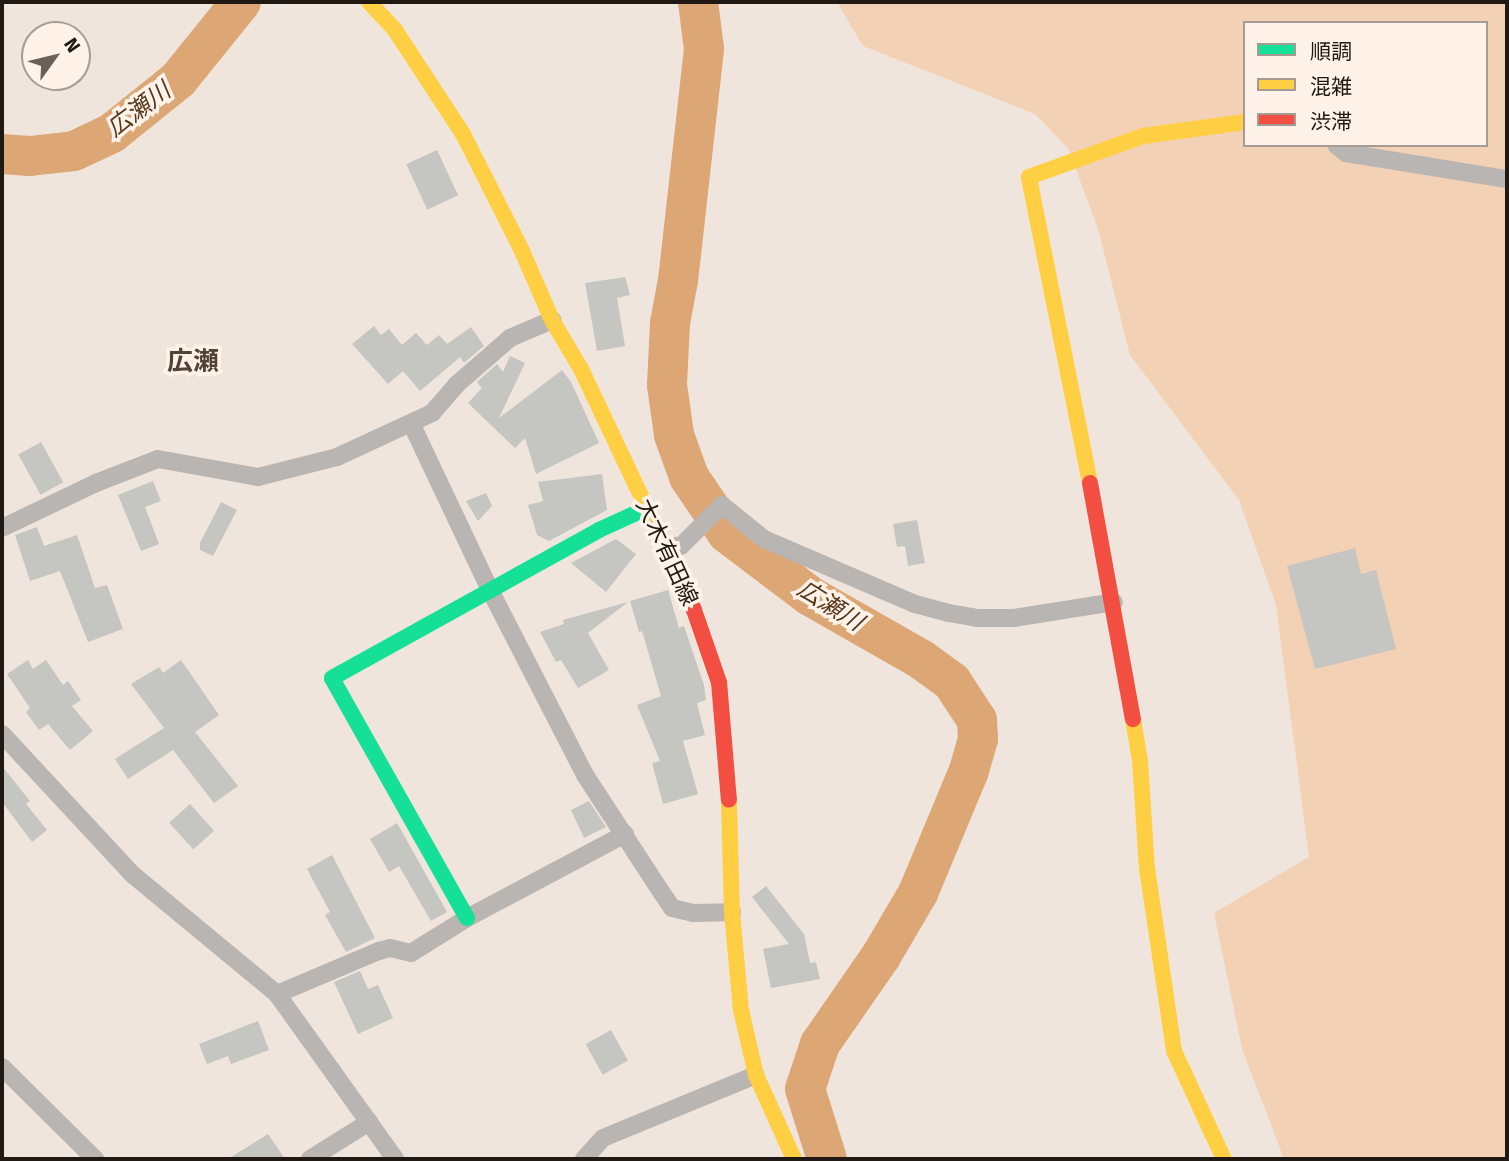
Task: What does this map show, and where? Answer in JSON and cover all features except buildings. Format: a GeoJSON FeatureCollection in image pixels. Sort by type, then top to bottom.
{"type":"FeatureCollection","features":[{"type":"Feature","properties":{"kind":"street","name":"大木有田線"},"geometry":{"type":"LineString","coordinates":[[369,2],[396,30],[463,134],[552,320],[581,369],[646,508],[673,546],[719,682],[729,760],[732,912],[741,1010],[755,1075],[794,1159]]}},
{"type":"Feature","properties":{"kind":"street"},"geometry":{"type":"LineString","coordinates":[[1224,1159],[1174,1051],[1147,868],[1140,761],[1115,602],[1029,177],[1143,136],[1243,122]]}},
{"type":"Feature","properties":{"kind":"street"},"geometry":{"type":"LineString","coordinates":[[1338,147],[1346,153],[1507,179]]}},
{"type":"Feature","properties":{"kind":"street"},"geometry":{"type":"LineString","coordinates":[[2,528],[96,483],[158,459],[258,477],[337,457],[412,425],[432,413],[456,385],[510,338],[552,320]]}},
{"type":"Feature","properties":{"kind":"street"},"geometry":{"type":"LineString","coordinates":[[412,425],[491,592],[585,775],[672,908],[692,914],[732,912]]}},
{"type":"Feature","properties":{"kind":"street"},"geometry":{"type":"LineString","coordinates":[[673,546],[722,505],[764,539],[915,604],[949,614],[976,618],[1014,618],[1115,602]]}},
{"type":"Feature","properties":{"kind":"street"},"geometry":{"type":"LineString","coordinates":[[467,918],[332,678],[599,530],[646,508]]}},
{"type":"Feature","properties":{"kind":"street"},"geometry":{"type":"LineString","coordinates":[[2,734],[132,874],[277,994],[395,1159]]}},
{"type":"Feature","properties":{"kind":"street"},"geometry":{"type":"LineString","coordinates":[[277,994],[379,951],[390,948],[411,953],[467,918],[625,834]]}},
{"type":"Feature","properties":{"kind":"street"},"geometry":{"type":"LineString","coordinates":[[2,1067],[95,1159]]}},
{"type":"Feature","properties":{"kind":"street"},"geometry":{"type":"LineString","coordinates":[[584,1159],[603,1138],[755,1075]]}},
{"type":"Feature","properties":{"kind":"street"},"geometry":{"type":"LineString","coordinates":[[310,1159],[369,1122]]}},
{"type":"Feature","properties":{"kind":"shaded area"},"geometry":{"type":"Polygon","coordinates":[[[837,2],[1507,2],[1507,1159],[1284,1159],[1242,1049],[1214,913],[1309,857],[1276,605],[1239,500],[1130,355],[1098,229],[1068,148],[1035,114],[863,46],[837,2]]]}},
{"type":"Feature","properties":{"kind":"waterway","name":"広瀬川"},"geometry":{"type":"LineString","coordinates":[[2,154],[30,156],[74,151],[112,133],[178,80],[241,2]]}},
{"type":"Feature","properties":{"kind":"waterway","name":"広瀬川"},"geometry":{"type":"LineString","coordinates":[[698,2],[704,49],[678,280],[670,323],[667,385],[674,435],[689,477],[727,533],[810,596],[922,660],[952,682],[977,720],[978,739],[968,773],[918,893],[881,956],[820,1044],[805,1089],[827,1159]]}},
{"type":"Feature","properties":{"kind":"traffic: fast"},"geometry":{"type":"LineString","coordinates":[[467,918],[332,678],[599,530],[647,508]]}},
{"type":"Feature","properties":{"kind":"traffic: slow"},"geometry":{"type":"LineString","coordinates":[[369,2],[395,30],[463,134],[522,251],[552,320],[581,369],[656,528]]}},
{"type":"Feature","properties":{"kind":"traffic: slow"},"geometry":{"type":"LineString","coordinates":[[1090,483],[1029,177],[1143,136],[1243,122]]}},
{"type":"Feature","properties":{"kind":"traffic: slow"},"geometry":{"type":"LineString","coordinates":[[1133,719],[1140,761],[1147,868],[1174,1051],[1224,1159]]}},
{"type":"Feature","properties":{"kind":"traffic: slow"},"geometry":{"type":"LineString","coordinates":[[729,800],[732,912],[741,1010],[756,1075],[794,1159]]}},
{"type":"Feature","properties":{"kind":"traffic: jam"},"geometry":{"type":"LineString","coordinates":[[1090,483],[1133,719]]}},
{"type":"Feature","properties":{"kind":"traffic: jam"},"geometry":{"type":"LineString","coordinates":[[656,528],[694,610],[719,682],[729,800]]}},
{"type":"Feature","properties":{"kind":"district","name":"広瀬"},"geometry":{"type":"Point","coordinates":[193,362]}}]}
